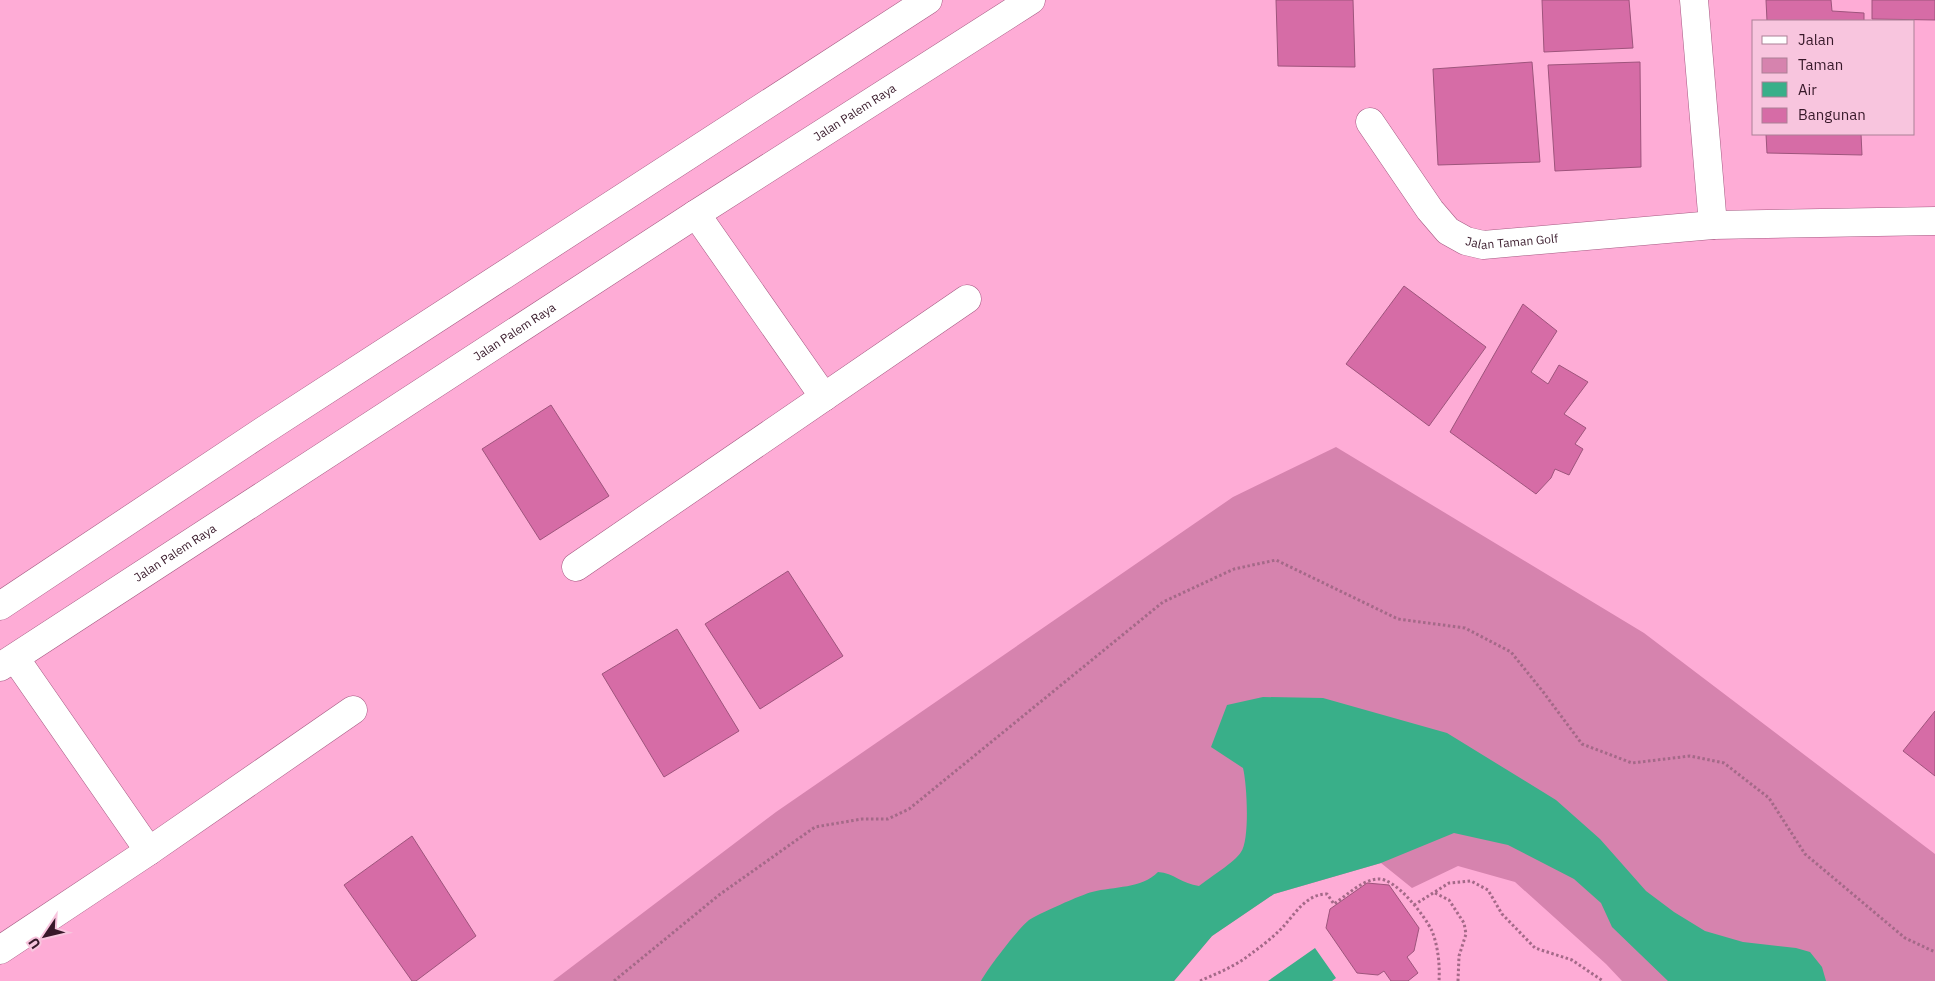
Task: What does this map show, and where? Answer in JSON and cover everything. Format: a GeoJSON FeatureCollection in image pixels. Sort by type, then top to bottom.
{"type":"FeatureCollection","features":[{"type":"Feature","properties":{"kind":"street"},"geometry":{"type":"LineString","coordinates":[[0,606],[263,431],[928,0]]}},
{"type":"Feature","properties":{"kind":"street","name":"Jalan Palem Raya"},"geometry":{"type":"LineString","coordinates":[[8,662],[696,214],[1031,0]]}},
{"type":"Feature","properties":{"kind":"street"},"geometry":{"type":"LineString","coordinates":[[1694,0],[1713,225]]}},
{"type":"Feature","properties":{"kind":"street","name":"Jalan Taman Golf"},"geometry":{"type":"LineString","coordinates":[[1370,122],[1430,210],[1448,230],[1466,241],[1483,244],[1713,225],[1935,221]]}},
{"type":"Feature","properties":{"kind":"street"},"geometry":{"type":"LineString","coordinates":[[696,214],[824,397]]}},
{"type":"Feature","properties":{"kind":"street"},"geometry":{"type":"LineString","coordinates":[[576,566],[967,299]]}},
{"type":"Feature","properties":{"kind":"street"},"geometry":{"type":"LineString","coordinates":[[8,662],[149,851]]}},
{"type":"Feature","properties":{"kind":"street"},"geometry":{"type":"LineString","coordinates":[[0,950],[149,851],[353,710]]}},
{"type":"Feature","properties":{"kind":"path"},"geometry":{"type":"LineString","coordinates":[[614,981],[719,895],[815,827],[862,819],[888,819],[909,809],[1164,602],[1234,569],[1276,560],[1398,618],[1465,628],[1511,652],[1582,744],[1632,763],[1690,756],[1724,763],[1769,798],[1805,854],[1905,938],[1935,952]]}},
{"type":"Feature","properties":{"kind":"path"},"geometry":{"type":"LineString","coordinates":[[1200,981],[1234,966],[1252,954],[1281,928],[1304,903],[1319,894],[1327,894],[1334,904],[1368,881],[1380,879],[1394,885],[1414,905],[1432,932],[1440,967],[1439,981]]}},
{"type":"Feature","properties":{"kind":"path"},"geometry":{"type":"LineString","coordinates":[[1414,905],[1449,883],[1471,881],[1488,890],[1502,914],[1535,948],[1572,960],[1603,981]]}},
{"type":"Feature","properties":{"kind":"path"},"geometry":{"type":"LineString","coordinates":[[1435,893],[1449,900],[1464,923],[1466,934],[1459,956],[1458,981]]}},
{"type":"Feature","properties":{"kind":"green space"},"geometry":{"type":"Polygon","coordinates":[[[1336,447],[1644,633],[1935,854],[1935,981],[1622,981],[1606,964],[1515,882],[1458,866],[1412,888],[1381,863],[1274,894],[1212,936],[1174,981],[553,981],[776,812],[1233,497],[1336,447]]]}},
{"type":"Feature","properties":{"kind":"water"},"geometry":{"type":"Polygon","coordinates":[[[1263,697],[1323,698],[1447,733],[1556,800],[1600,839],[1646,891],[1674,912],[1705,931],[1743,942],[1796,948],[1810,952],[1822,967],[1826,981],[1668,981],[1612,927],[1601,903],[1574,879],[1508,845],[1454,833],[1381,863],[1274,894],[1212,936],[1174,981],[981,981],[1018,932],[1029,920],[1041,914],[1092,892],[1136,884],[1158,872],[1169,874],[1199,886],[1238,856],[1244,846],[1247,824],[1246,786],[1243,768],[1211,747],[1227,705],[1263,697]]]}},
{"type":"Feature","properties":{"kind":"water"},"geometry":{"type":"Polygon","coordinates":[[[1315,948],[1336,978],[1332,981],[1268,981],[1315,948]]]}},
{"type":"Feature","properties":{"kind":"building"},"geometry":{"type":"Polygon","coordinates":[[[1276,0],[1353,0],[1355,67],[1278,66],[1276,0]]]}},
{"type":"Feature","properties":{"kind":"building"},"geometry":{"type":"Polygon","coordinates":[[[1542,0],[1629,0],[1633,48],[1544,52],[1542,0]]]}},
{"type":"Feature","properties":{"kind":"building"},"geometry":{"type":"Polygon","coordinates":[[[1766,0],[1831,0],[1832,11],[1864,13],[1864,20],[1767,20],[1766,0]]]}},
{"type":"Feature","properties":{"kind":"building"},"geometry":{"type":"Polygon","coordinates":[[[1872,0],[1935,0],[1935,20],[1872,19],[1872,0]]]}},
{"type":"Feature","properties":{"kind":"building"},"geometry":{"type":"Polygon","coordinates":[[[1532,62],[1540,162],[1438,165],[1433,69],[1532,62]]]}},
{"type":"Feature","properties":{"kind":"building"},"geometry":{"type":"Polygon","coordinates":[[[1640,62],[1641,167],[1555,171],[1548,65],[1640,62]]]}},
{"type":"Feature","properties":{"kind":"building"},"geometry":{"type":"Polygon","coordinates":[[[1766,135],[1861,135],[1862,155],[1767,153],[1766,135]]]}},
{"type":"Feature","properties":{"kind":"building"},"geometry":{"type":"Polygon","coordinates":[[[1404,286],[1486,347],[1429,426],[1346,364],[1404,286]]]}},
{"type":"Feature","properties":{"kind":"building"},"geometry":{"type":"Polygon","coordinates":[[[1523,304],[1557,331],[1531,372],[1548,384],[1559,365],[1588,382],[1564,414],[1586,428],[1575,444],[1583,449],[1569,475],[1555,469],[1551,478],[1536,494],[1450,432],[1523,304]]]}},
{"type":"Feature","properties":{"kind":"building"},"geometry":{"type":"Polygon","coordinates":[[[551,405],[609,496],[540,540],[482,449],[551,405]]]}},
{"type":"Feature","properties":{"kind":"building"},"geometry":{"type":"Polygon","coordinates":[[[788,571],[843,656],[760,709],[705,624],[788,571]]]}},
{"type":"Feature","properties":{"kind":"building"},"geometry":{"type":"Polygon","coordinates":[[[677,629],[739,731],[664,777],[602,674],[677,629]]]}},
{"type":"Feature","properties":{"kind":"building"},"geometry":{"type":"Polygon","coordinates":[[[1935,711],[1935,776],[1903,751],[1935,711]]]}},
{"type":"Feature","properties":{"kind":"building"},"geometry":{"type":"Polygon","coordinates":[[[412,836],[476,936],[416,981],[412,981],[344,885],[412,836]]]}},
{"type":"Feature","properties":{"kind":"building"},"geometry":{"type":"Polygon","coordinates":[[[1367,883],[1389,885],[1419,928],[1414,951],[1407,957],[1418,973],[1408,981],[1391,981],[1384,971],[1378,975],[1357,973],[1326,928],[1330,909],[1367,883]]]}}]}
